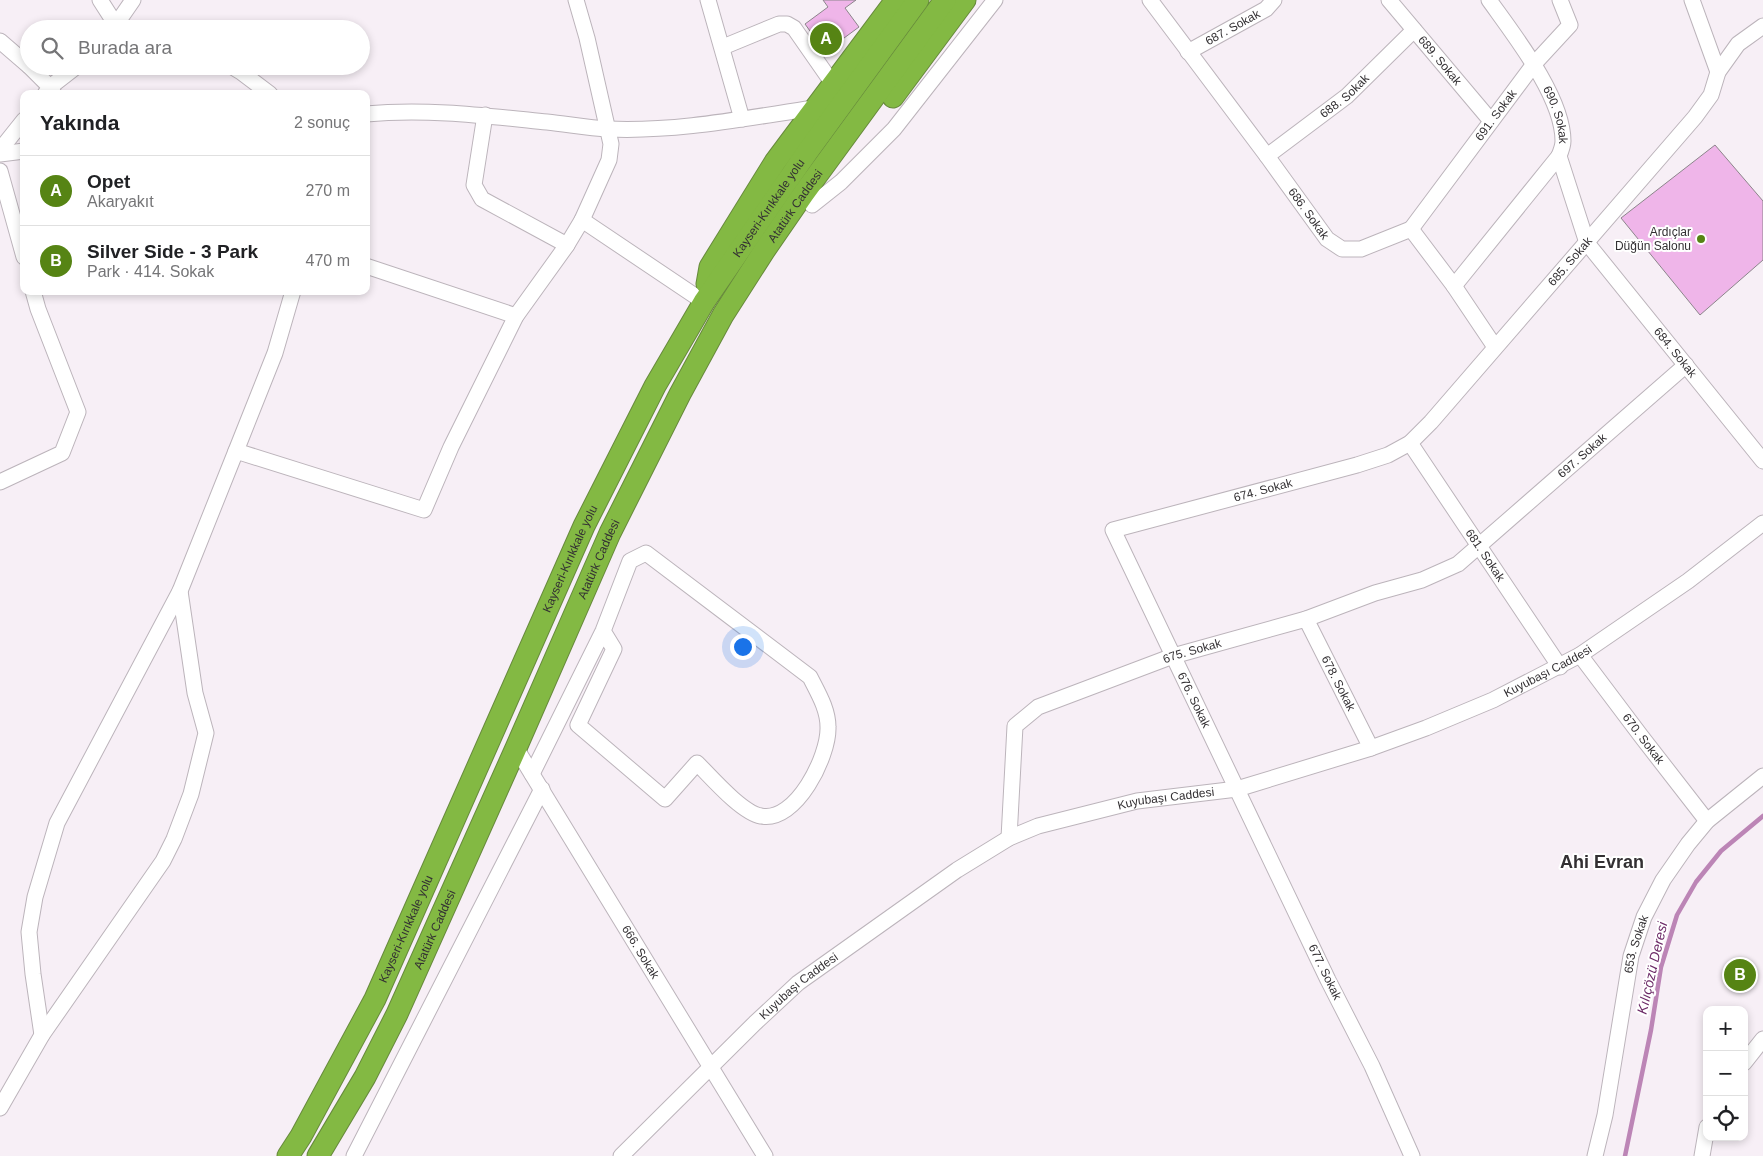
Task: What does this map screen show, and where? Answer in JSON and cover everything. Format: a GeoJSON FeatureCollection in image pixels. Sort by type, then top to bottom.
{"type":"FeatureCollection","features":[{"type":"Feature","properties":{"kind":"highway","name":"Kayseri-Kırıkkale yolu"},"geometry":{"type":"LineString","coordinates":[[288,1156],[301,1136],[375,999],[584,526],[655,386],[704,302],[808,151],[918,0]]}},
{"type":"Feature","properties":{"kind":"highway","name":"Atatürk Caddesi"},"geometry":{"type":"LineString","coordinates":[[318,1156],[365,1077],[397,1014],[610,533],[722,315],[804,193],[945,0]]}},
{"type":"Feature","properties":{"kind":"highway"},"geometry":{"type":"LineString","coordinates":[[722,315],[751,287],[965,0]]}},
{"type":"Feature","properties":{"kind":"highway"},"geometry":{"type":"LineString","coordinates":[[704,302],[710,267],[775,162],[890,3]]}},
{"type":"Feature","properties":{"kind":"street"},"geometry":{"type":"LineString","coordinates":[[100,0],[113,20]]}},
{"type":"Feature","properties":{"kind":"street"},"geometry":{"type":"LineString","coordinates":[[122,20],[133,0]]}},
{"type":"Feature","properties":{"kind":"street"},"geometry":{"type":"LineString","coordinates":[[236,451],[424,510],[454,438],[516,316],[582,220],[609,160],[611,144],[587,38],[576,0]]}},
{"type":"Feature","properties":{"kind":"street"},"geometry":{"type":"LineString","coordinates":[[708,0],[723,47],[742,119]]}},
{"type":"Feature","properties":{"kind":"street"},"geometry":{"type":"LineString","coordinates":[[812,205],[841,182],[894,130],[995,0]]}},
{"type":"Feature","properties":{"kind":"street","name":"686. Sokak"},"geometry":{"type":"LineString","coordinates":[[1150,0],[1327,239],[1342,249],[1360,249],[1411,229]]}},
{"type":"Feature","properties":{"kind":"street","name":"687. Sokak"},"geometry":{"type":"LineString","coordinates":[[1188,52],[1266,9],[1274,0]]}},
{"type":"Feature","properties":{"kind":"street","name":"689. Sokak"},"geometry":{"type":"LineString","coordinates":[[1389,0],[1491,121]]}},
{"type":"Feature","properties":{"kind":"street","name":"690. Sokak"},"geometry":{"type":"LineString","coordinates":[[1489,0],[1534,64],[1552,100],[1561,126],[1563,142],[1559,156],[1587,243]]}},
{"type":"Feature","properties":{"kind":"street","name":"691. Sokak"},"geometry":{"type":"LineString","coordinates":[[1411,229],[1534,64],[1570,25],[1560,0]]}},
{"type":"Feature","properties":{"kind":"street"},"geometry":{"type":"LineString","coordinates":[[1692,0],[1718,72]]}},
{"type":"Feature","properties":{"kind":"street"},"geometry":{"type":"LineString","coordinates":[[723,47],[779,24],[787,24],[794,28],[833,84]]}},
{"type":"Feature","properties":{"kind":"street","name":"685. Sokak"},"geometry":{"type":"LineString","coordinates":[[1410,443],[1431,422],[1696,117],[1711,94],[1718,72],[1738,44],[1763,26]]}},
{"type":"Feature","properties":{"kind":"street","name":"688. Sokak"},"geometry":{"type":"LineString","coordinates":[[1267,156],[1347,96],[1414,30]]}},
{"type":"Feature","properties":{"kind":"street"},"geometry":{"type":"LineString","coordinates":[[0,41],[20,58]]}},
{"type":"Feature","properties":{"kind":"street"},"geometry":{"type":"LineString","coordinates":[[36,75],[48,90]]}},
{"type":"Feature","properties":{"kind":"street"},"geometry":{"type":"LineString","coordinates":[[52,90],[68,75]]}},
{"type":"Feature","properties":{"kind":"street"},"geometry":{"type":"LineString","coordinates":[[246,75],[265,90]]}},
{"type":"Feature","properties":{"kind":"street"},"geometry":{"type":"LineString","coordinates":[[370,114],[388,112],[485,115],[607,128],[654,129],[742,119],[814,108]]}},
{"type":"Feature","properties":{"kind":"street"},"geometry":{"type":"LineString","coordinates":[[485,115],[474,185],[482,199],[566,245]]}},
{"type":"Feature","properties":{"kind":"street"},"geometry":{"type":"LineString","coordinates":[[0,150],[20,125]]}},
{"type":"Feature","properties":{"kind":"street"},"geometry":{"type":"LineString","coordinates":[[0,154],[20,152]]}},
{"type":"Feature","properties":{"kind":"street"},"geometry":{"type":"LineString","coordinates":[[1454,286],[1559,156]]}},
{"type":"Feature","properties":{"kind":"street"},"geometry":{"type":"LineString","coordinates":[[0,171],[20,243]]}},
{"type":"Feature","properties":{"kind":"street"},"geometry":{"type":"LineString","coordinates":[[582,220],[704,302]]}},
{"type":"Feature","properties":{"kind":"street"},"geometry":{"type":"LineString","coordinates":[[1411,229],[1454,286],[1495,348]]}},
{"type":"Feature","properties":{"kind":"street","name":"684. Sokak"},"geometry":{"type":"LineString","coordinates":[[1587,243],[1763,461]]}},
{"type":"Feature","properties":{"kind":"street"},"geometry":{"type":"LineString","coordinates":[[370,267],[516,316]]}},
{"type":"Feature","properties":{"kind":"street"},"geometry":{"type":"LineString","coordinates":[[0,482],[62,453],[78,412],[34,295]]}},
{"type":"Feature","properties":{"kind":"street"},"geometry":{"type":"LineString","coordinates":[[42,1035],[33,974],[30,932],[35,897],[57,823],[180,591],[275,353],[292,295]]}},
{"type":"Feature","properties":{"kind":"street","name":"697. Sokak"},"geometry":{"type":"LineString","coordinates":[[1478,545],[1686,365]]}},
{"type":"Feature","properties":{"kind":"street","name":"674. Sokak"},"geometry":{"type":"LineString","coordinates":[[1113,530],[1357,465],[1388,455],[1410,443]]}},
{"type":"Feature","properties":{"kind":"street","name":"681. Sokak"},"geometry":{"type":"LineString","coordinates":[[1410,443],[1560,666]]}},
{"type":"Feature","properties":{"kind":"street","name":"Kuyubaşı Caddesi"},"geometry":{"type":"LineString","coordinates":[[622,1156],[798,983],[956,870],[1009,838],[1038,826],[1137,801],[1237,788],[1371,748],[1426,728],[1493,700],[1580,655],[1688,581],[1763,523]]}},
{"type":"Feature","properties":{"kind":"street","name":"676. Sokak"},"geometry":{"type":"LineString","coordinates":[[1113,530],[1237,788]]}},
{"type":"Feature","properties":{"kind":"street","name":"675. Sokak"},"geometry":{"type":"LineString","coordinates":[[1009,838],[1015,726],[1038,707],[1173,656],[1306,619],[1375,593],[1422,580],[1458,564],[1478,545]]}},
{"type":"Feature","properties":{"kind":"street"},"geometry":{"type":"LineString","coordinates":[[532,774],[603,631],[630,561],[646,553],[810,677],[823,702],[828,727],[824,752],[810,783],[791,805],[781,813],[769,817],[759,816],[747,810],[697,763],[665,799],[578,725],[614,649],[603,631]]}},
{"type":"Feature","properties":{"kind":"street"},"geometry":{"type":"LineString","coordinates":[[0,1108],[42,1035],[163,861],[174,839],[191,794],[206,733],[195,693],[180,591]]}},
{"type":"Feature","properties":{"kind":"street","name":"678. Sokak"},"geometry":{"type":"LineString","coordinates":[[1306,619],[1371,748]]}},
{"type":"Feature","properties":{"kind":"street","name":"670. Sokak"},"geometry":{"type":"LineString","coordinates":[[1580,655],[1707,821]]}},
{"type":"Feature","properties":{"kind":"street","name":"666. Sokak"},"geometry":{"type":"LineString","coordinates":[[516,748],[765,1156]]}},
{"type":"Feature","properties":{"kind":"street","name":"653. Sokak"},"geometry":{"type":"LineString","coordinates":[[1595,1156],[1605,1115],[1632,956],[1644,916],[1663,880],[1707,821],[1763,776]]}},
{"type":"Feature","properties":{"kind":"street","name":"677. Sokak"},"geometry":{"type":"LineString","coordinates":[[1237,788],[1328,980],[1372,1066],[1412,1156]]}},
{"type":"Feature","properties":{"kind":"street"},"geometry":{"type":"LineString","coordinates":[[354,1156],[542,789]]}},
{"type":"Feature","properties":{"kind":"street"},"geometry":{"type":"LineString","coordinates":[[1748,1058],[1763,1039]]}},
{"type":"Feature","properties":{"kind":"street"},"geometry":{"type":"LineString","coordinates":[[1702,1156],[1705,1141]]}},
{"type":"Feature","properties":{"kind":"building"},"geometry":{"type":"Polygon","coordinates":[[[823,0],[856,0],[845,8],[859,27],[825,52],[805,24],[828,7],[823,0]]]}},
{"type":"Feature","properties":{"kind":"building","name":"Ardıçlar Düğün Salonu"},"geometry":{"type":"Polygon","coordinates":[[[1715,145],[1763,201],[1763,260],[1700,315],[1621,218],[1715,145]]]}},
{"type":"Feature","properties":{"kind":"waterway","name":"Kılıçözü Deresi"},"geometry":{"type":"LineString","coordinates":[[1625,1156],[1651,1030],[1661,967],[1677,915],[1696,882],[1721,851],[1763,816]]}},
{"type":"Feature","properties":{"kind":"place","name":"Opet"},"geometry":{"type":"Point","coordinates":[826,39]}},
{"type":"Feature","properties":{"kind":"place","name":"Ardıçlar Düğün Salonu"},"geometry":{"type":"Point","coordinates":[1701,239]}},
{"type":"Feature","properties":{"kind":"place","name":"Silver Side - 3 Park"},"geometry":{"type":"Point","coordinates":[1740,975]}},
{"type":"Feature","properties":{"kind":"district","name":"Ahi Evran"},"geometry":{"type":"Point","coordinates":[1602,862]}}]}
